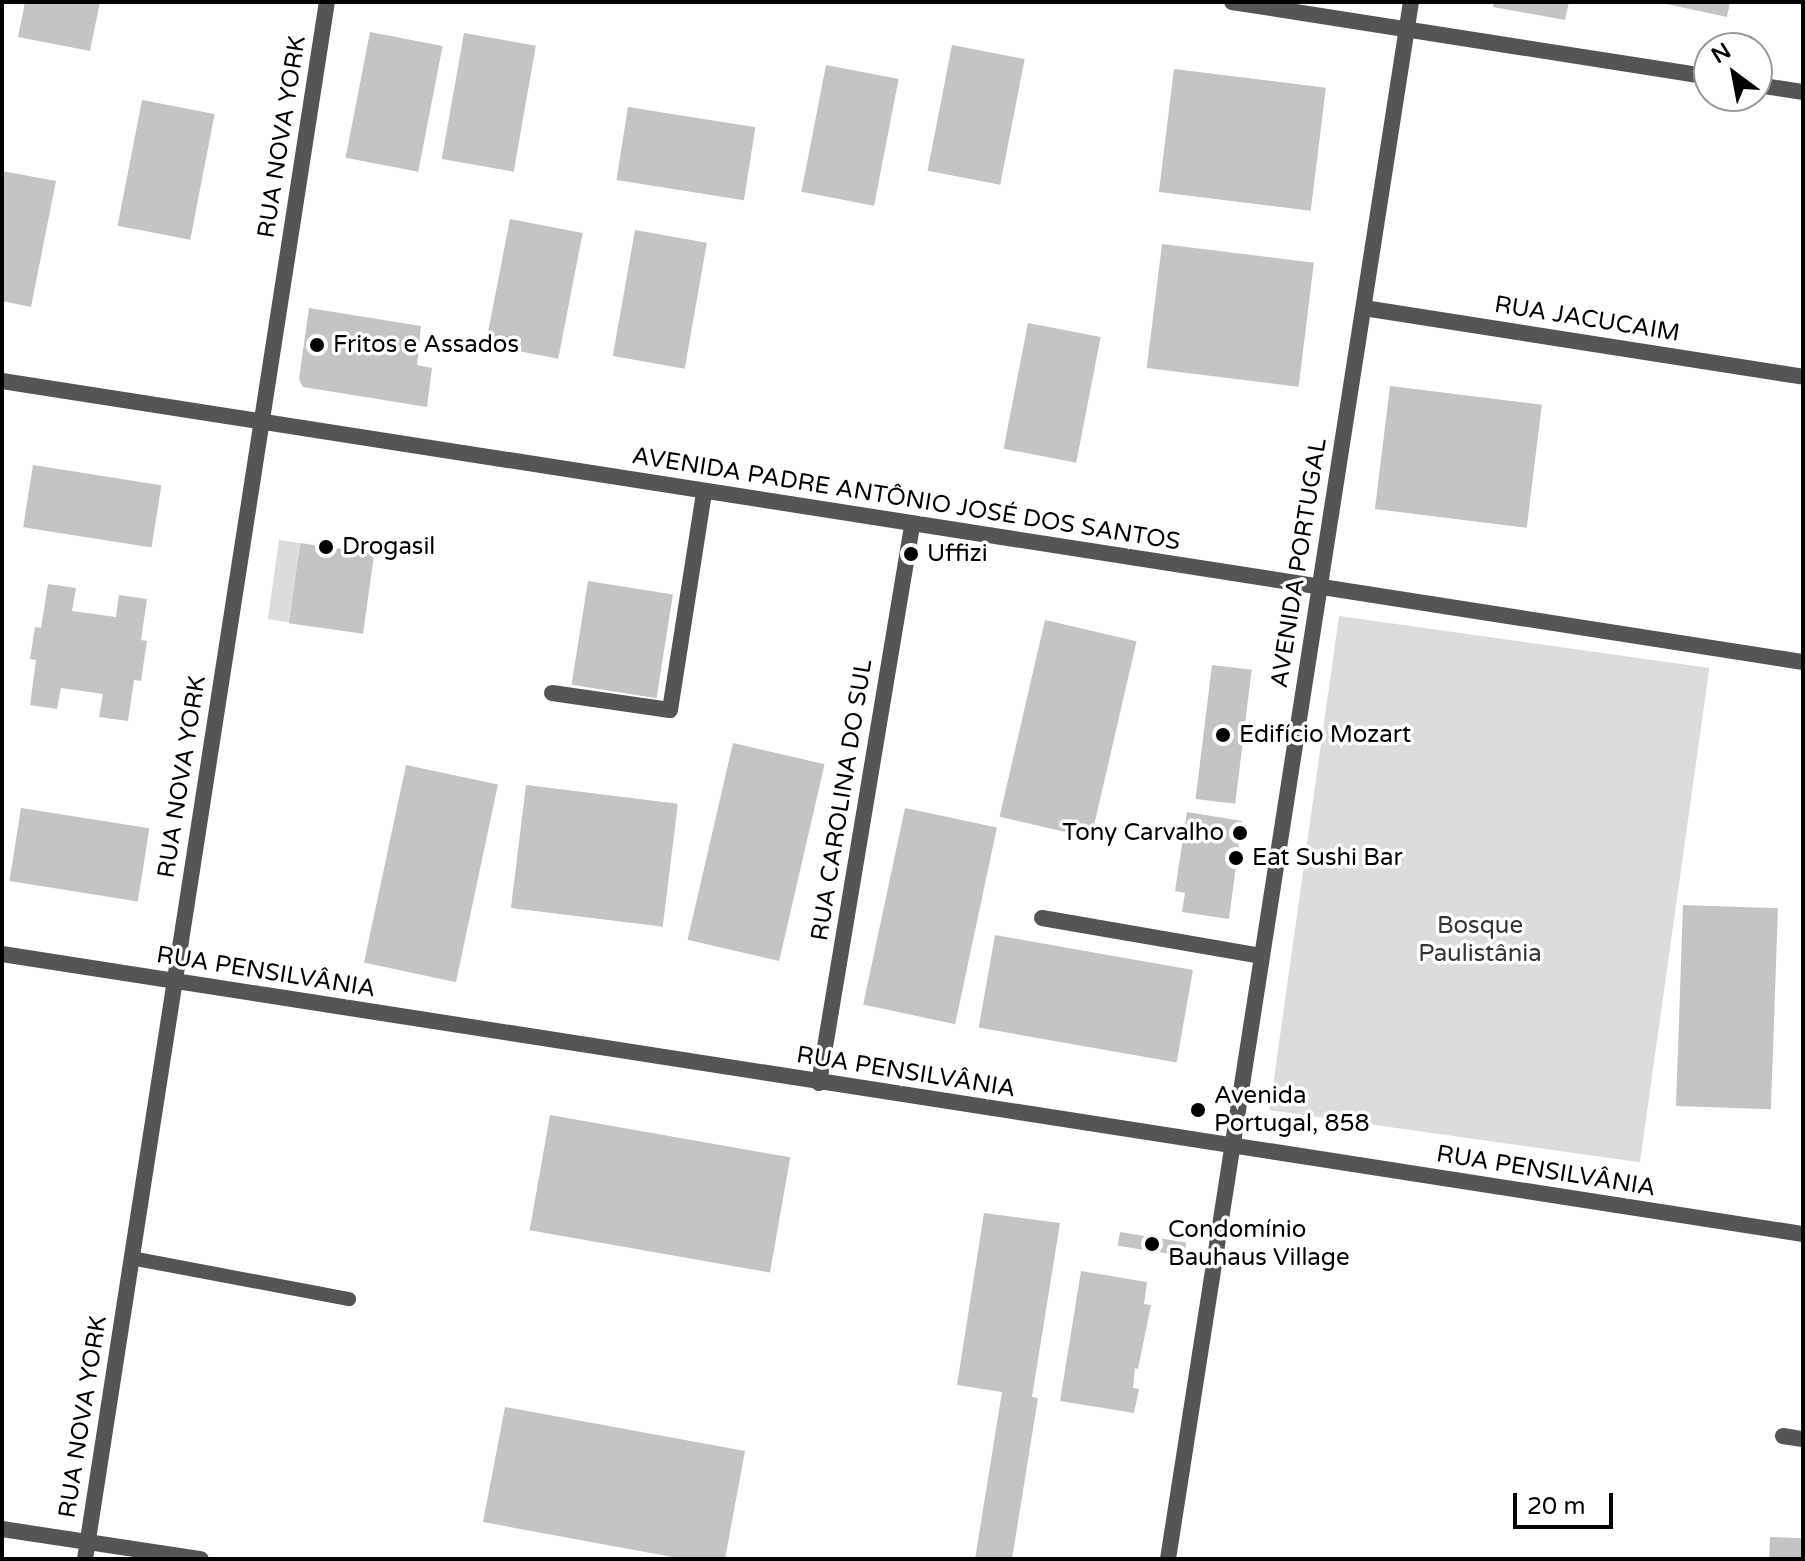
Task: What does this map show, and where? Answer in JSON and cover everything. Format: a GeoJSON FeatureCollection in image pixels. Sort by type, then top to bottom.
{"type":"FeatureCollection","features":[{"type":"Feature","properties":{"kind":"street","name":"RUA NOVA YORK"},"geometry":{"type":"LineString","coordinates":[[87,1550],[327,2]]}},
{"type":"Feature","properties":{"kind":"street"},"geometry":{"type":"LineString","coordinates":[[1232,2],[1693,74]]}},
{"type":"Feature","properties":{"kind":"street","name":"AVENIDA PORTUGAL"},"geometry":{"type":"LineString","coordinates":[[1168,1559],[1411,2]]}},
{"type":"Feature","properties":{"kind":"street"},"geometry":{"type":"LineString","coordinates":[[1773,87],[1803,92]]}},
{"type":"Feature","properties":{"kind":"street","name":"RUA JACUCAIM"},"geometry":{"type":"LineString","coordinates":[[1364,308],[1803,377]]}},
{"type":"Feature","properties":{"kind":"street","name":"AVENIDA PADRE ANTÔNIO JOSÉ DOS SANTOS"},"geometry":{"type":"LineString","coordinates":[[2,381],[912,526],[1803,662]]}},
{"type":"Feature","properties":{"kind":"street"},"geometry":{"type":"LineString","coordinates":[[552,693],[670,710],[704,492]]}},
{"type":"Feature","properties":{"kind":"street","name":"RUA CAROLINA DO SUL"},"geometry":{"type":"LineString","coordinates":[[819,1083],[912,526]]}},
{"type":"Feature","properties":{"kind":"street"},"geometry":{"type":"LineString","coordinates":[[1042,918],[1261,956]]}},
{"type":"Feature","properties":{"kind":"street","name":"RUA PENSILVÂNIA"},"geometry":{"type":"LineString","coordinates":[[2,954],[1231,1148],[1803,1234]]}},
{"type":"Feature","properties":{"kind":"street"},"geometry":{"type":"LineString","coordinates":[[1783,1436],[1803,1439]]}},
{"type":"Feature","properties":{"kind":"street"},"geometry":{"type":"LineString","coordinates":[[2,1529],[87,1550],[201,1559]]}},
{"type":"Feature","properties":{"kind":"lane"},"geometry":{"type":"LineString","coordinates":[[131,1258],[349,1299]]}},
{"type":"Feature","properties":{"kind":"green space"},"geometry":{"type":"Polygon","coordinates":[[[279,540],[300,543],[289,622],[268,619],[279,540]]]}},
{"type":"Feature","properties":{"kind":"green space","name":"Bosque Paulistânia"},"geometry":{"type":"Polygon","coordinates":[[[1339,616],[1709,668],[1640,1162],[1270,1110],[1339,616]]]}},
{"type":"Feature","properties":{"kind":"building"},"geometry":{"type":"Polygon","coordinates":[[[25,2],[100,2],[90,51],[18,37],[25,2]]]}},
{"type":"Feature","properties":{"kind":"building"},"geometry":{"type":"Polygon","coordinates":[[[1494,2],[1569,2],[1565,20],[1493,7],[1494,2]]]}},
{"type":"Feature","properties":{"kind":"building"},"geometry":{"type":"Polygon","coordinates":[[[1657,2],[1730,2],[1727,17],[1657,2]]]}},
{"type":"Feature","properties":{"kind":"building"},"geometry":{"type":"Polygon","coordinates":[[[370,32],[443,46],[418,172],[346,158],[370,32]]]}},
{"type":"Feature","properties":{"kind":"building"},"geometry":{"type":"Polygon","coordinates":[[[464,33],[536,46],[514,172],[442,159],[464,33]]]}},
{"type":"Feature","properties":{"kind":"building"},"geometry":{"type":"Polygon","coordinates":[[[952,45],[1025,59],[1000,185],[928,171],[952,45]]]}},
{"type":"Feature","properties":{"kind":"building"},"geometry":{"type":"Polygon","coordinates":[[[826,65],[899,79],[874,206],[801,192],[826,65]]]}},
{"type":"Feature","properties":{"kind":"building"},"geometry":{"type":"Polygon","coordinates":[[[1174,69],[1326,88],[1311,211],[1159,192],[1174,69]]]}},
{"type":"Feature","properties":{"kind":"building"},"geometry":{"type":"Polygon","coordinates":[[[142,100],[215,114],[190,240],[118,226],[142,100]]]}},
{"type":"Feature","properties":{"kind":"building"},"geometry":{"type":"Polygon","coordinates":[[[628,107],[755,127],[744,200],[616,180],[628,107]]]}},
{"type":"Feature","properties":{"kind":"building"},"geometry":{"type":"Polygon","coordinates":[[[2,171],[56,181],[31,307],[2,301],[2,171]]]}},
{"type":"Feature","properties":{"kind":"building"},"geometry":{"type":"Polygon","coordinates":[[[510,219],[583,233],[558,359],[486,345],[510,219]]]}},
{"type":"Feature","properties":{"kind":"building"},"geometry":{"type":"Polygon","coordinates":[[[635,230],[707,243],[685,369],[613,356],[635,230]]]}},
{"type":"Feature","properties":{"kind":"building"},"geometry":{"type":"Polygon","coordinates":[[[1162,244],[1314,263],[1299,387],[1147,368],[1162,244]]]}},
{"type":"Feature","properties":{"kind":"building"},"geometry":{"type":"Polygon","coordinates":[[[309,308],[421,326],[417,365],[432,368],[427,407],[303,387],[299,379],[309,308]]]}},
{"type":"Feature","properties":{"kind":"building"},"geometry":{"type":"Polygon","coordinates":[[[1028,323],[1101,337],[1076,463],[1004,449],[1028,323]]]}},
{"type":"Feature","properties":{"kind":"building"},"geometry":{"type":"Polygon","coordinates":[[[1390,386],[1542,405],[1527,528],[1375,509],[1390,386]]]}},
{"type":"Feature","properties":{"kind":"building"},"geometry":{"type":"Polygon","coordinates":[[[33,465],[161,485],[152,548],[23,527],[33,465]]]}},
{"type":"Feature","properties":{"kind":"building"},"geometry":{"type":"Polygon","coordinates":[[[300,543],[374,553],[363,634],[289,623],[300,543]]]}},
{"type":"Feature","properties":{"kind":"building"},"geometry":{"type":"Polygon","coordinates":[[[588,581],[673,594],[657,698],[572,685],[588,581]]]}},
{"type":"Feature","properties":{"kind":"building"},"geometry":{"type":"Polygon","coordinates":[[[48,584],[76,588],[72,611],[116,617],[119,595],[147,599],[141,640],[147,641],[141,681],[134,680],[128,721],[99,717],[103,694],[61,688],[57,709],[30,705],[36,660],[30,659],[35,627],[41,628],[48,584]]]}},
{"type":"Feature","properties":{"kind":"building"},"geometry":{"type":"Polygon","coordinates":[[[1045,620],[1137,641],[1091,838],[1000,817],[1045,620]]]}},
{"type":"Feature","properties":{"kind":"building","name":"Edifício Mozart"},"geometry":{"type":"Polygon","coordinates":[[[1212,665],[1252,670],[1235,804],[1196,799],[1212,665]]]}},
{"type":"Feature","properties":{"kind":"building"},"geometry":{"type":"Polygon","coordinates":[[[733,743],[825,764],[779,961],[688,940],[733,743]]]}},
{"type":"Feature","properties":{"kind":"building"},"geometry":{"type":"Polygon","coordinates":[[[406,765],[498,785],[456,982],[364,963],[406,765]]]}},
{"type":"Feature","properties":{"kind":"building"},"geometry":{"type":"Polygon","coordinates":[[[526,785],[678,804],[663,927],[511,908],[526,785]]]}},
{"type":"Feature","properties":{"kind":"building"},"geometry":{"type":"Polygon","coordinates":[[[21,808],[149,828],[138,901],[9,881],[21,808]]]}},
{"type":"Feature","properties":{"kind":"building"},"geometry":{"type":"Polygon","coordinates":[[[905,808],[997,828],[955,1024],[863,1005],[905,808]]]}},
{"type":"Feature","properties":{"kind":"building"},"geometry":{"type":"Polygon","coordinates":[[[1187,812],[1242,821],[1229,919],[1182,912],[1185,893],[1175,891],[1187,812]]]}},
{"type":"Feature","properties":{"kind":"building"},"geometry":{"type":"Polygon","coordinates":[[[1683,905],[1778,908],[1771,1109],[1676,1106],[1683,905]]]}},
{"type":"Feature","properties":{"kind":"building"},"geometry":{"type":"Polygon","coordinates":[[[995,935],[1193,970],[1177,1062],[979,1028],[995,935]]]}},
{"type":"Feature","properties":{"kind":"building"},"geometry":{"type":"Polygon","coordinates":[[[550,1115],[790,1157],[770,1273],[530,1230],[550,1115]]]}},
{"type":"Feature","properties":{"kind":"building"},"geometry":{"type":"Polygon","coordinates":[[[984,1213],[1060,1223],[1032,1397],[1038,1398],[1012,1559],[975,1559],[1002,1392],[957,1385],[984,1213]]]}},
{"type":"Feature","properties":{"kind":"building","name":"Condomínio Bauhaus Village"},"geometry":{"type":"Polygon","coordinates":[[[1120,1232],[1186,1242],[1184,1256],[1118,1246],[1120,1232]]]}},
{"type":"Feature","properties":{"kind":"building"},"geometry":{"type":"Polygon","coordinates":[[[1081,1271],[1147,1282],[1144,1304],[1151,1305],[1138,1369],[1135,1368],[1133,1388],[1139,1389],[1134,1413],[1060,1401],[1081,1271]]]}},
{"type":"Feature","properties":{"kind":"building"},"geometry":{"type":"Polygon","coordinates":[[[505,1407],[745,1451],[725,1559],[683,1559],[483,1522],[505,1407]]]}},
{"type":"Feature","properties":{"kind":"building"},"geometry":{"type":"Polygon","coordinates":[[[1770,1537],[1803,1538],[1802,1559],[1769,1559],[1770,1537]]]}},
{"type":"Feature","properties":{"kind":"place","name":"Fritos e Assados"},"geometry":{"type":"Point","coordinates":[317,345]}},
{"type":"Feature","properties":{"kind":"place","name":"Drogasil"},"geometry":{"type":"Point","coordinates":[326,547]}},
{"type":"Feature","properties":{"kind":"place","name":"Uffizi"},"geometry":{"type":"Point","coordinates":[911,554]}},
{"type":"Feature","properties":{"kind":"place","name":"Edifício Mozart"},"geometry":{"type":"Point","coordinates":[1223,735]}},
{"type":"Feature","properties":{"kind":"place","name":"Tony Carvalho"},"geometry":{"type":"Point","coordinates":[1240,833]}},
{"type":"Feature","properties":{"kind":"place","name":"Eat Sushi Bar"},"geometry":{"type":"Point","coordinates":[1236,858]}},
{"type":"Feature","properties":{"kind":"place","name":"Avenida Portugal, 858"},"geometry":{"type":"Point","coordinates":[1198,1110]}},
{"type":"Feature","properties":{"kind":"place","name":"Condomínio Bauhaus Village"},"geometry":{"type":"Point","coordinates":[1152,1244]}}]}
